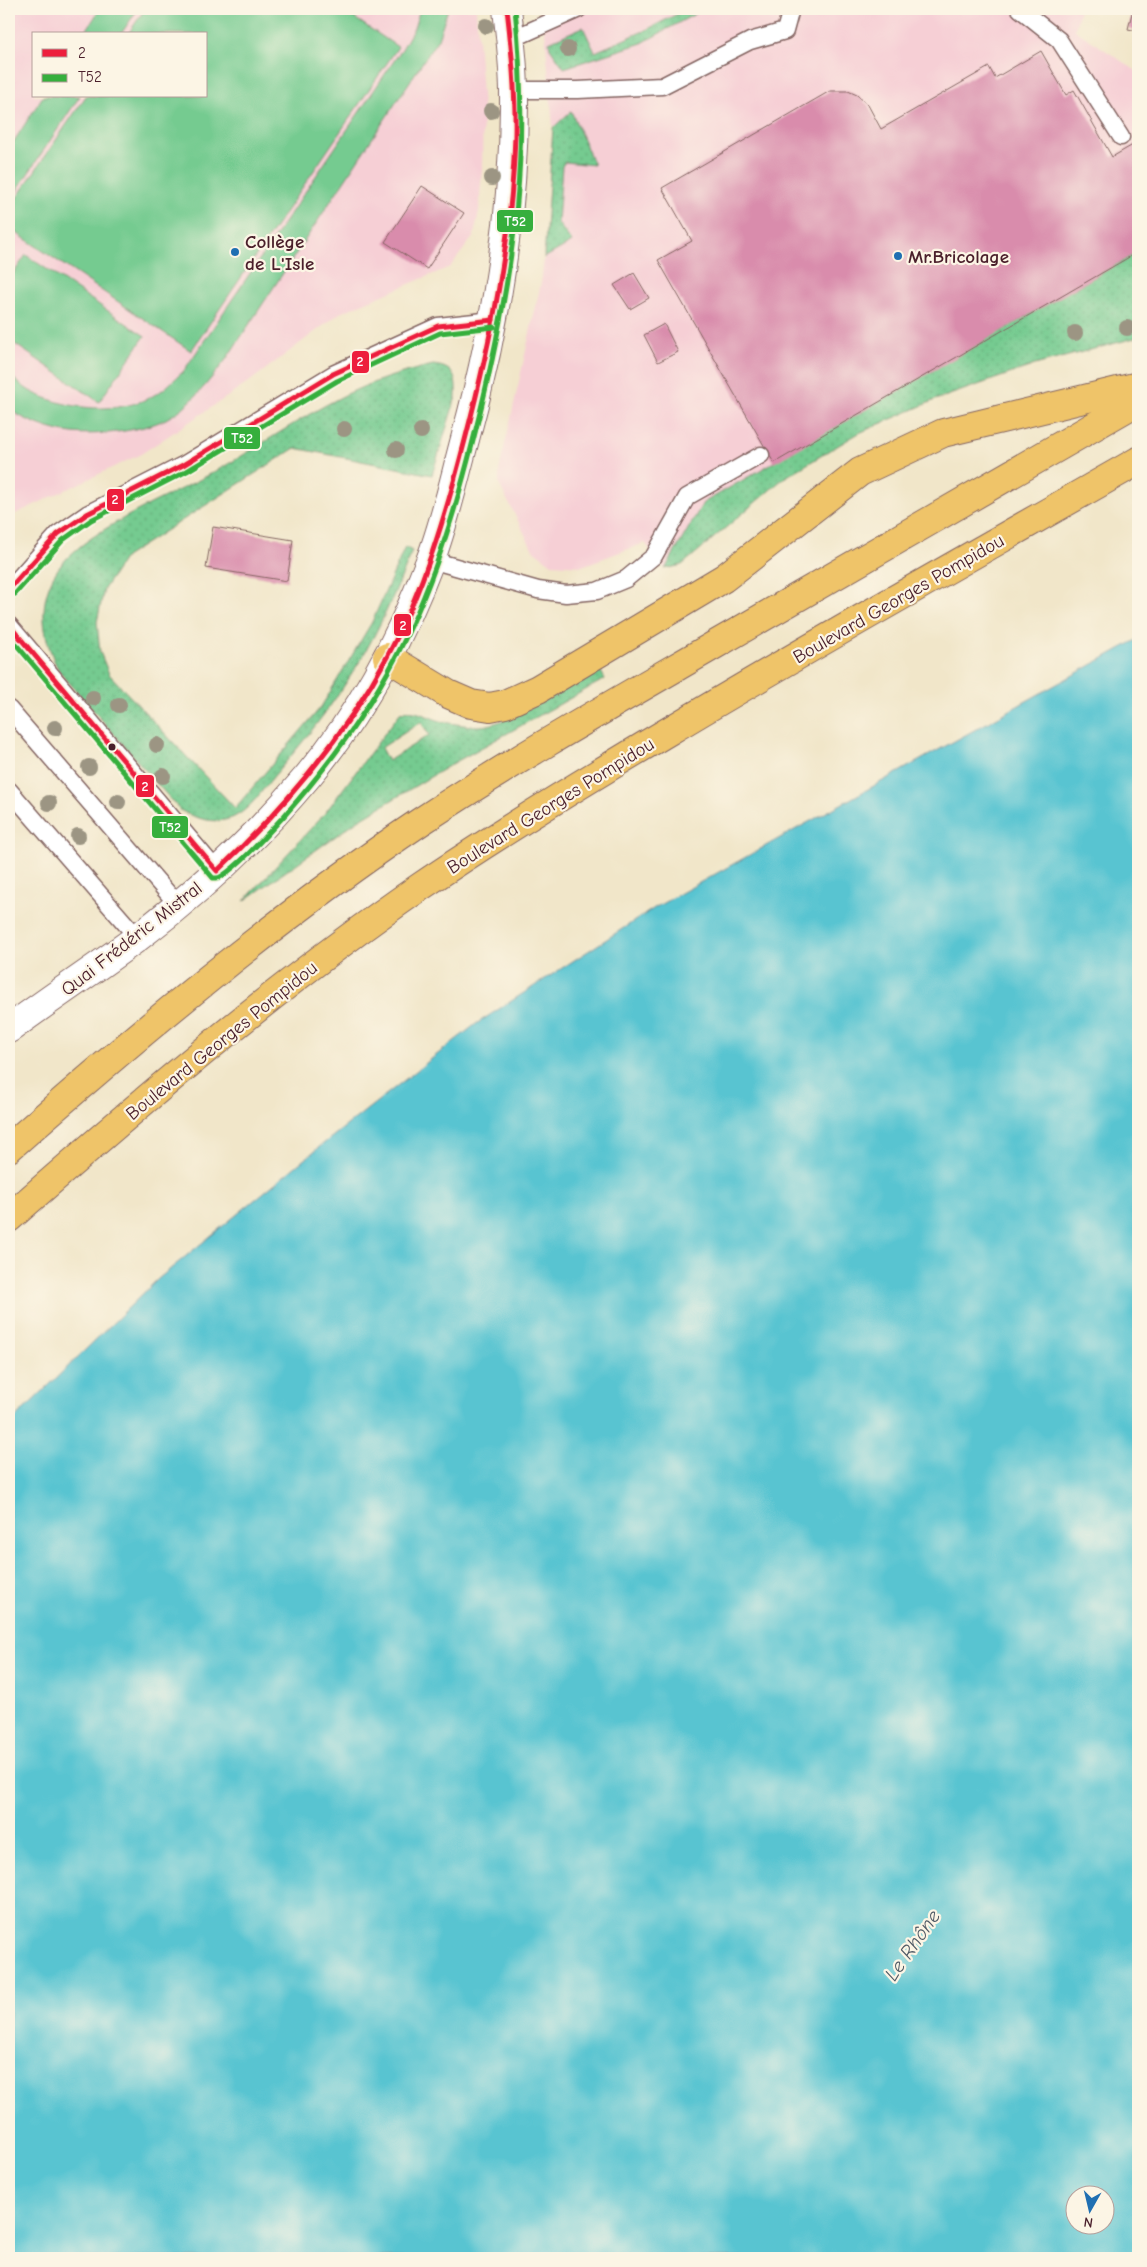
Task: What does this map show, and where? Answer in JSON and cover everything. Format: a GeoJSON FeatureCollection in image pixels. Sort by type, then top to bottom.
{"type":"FeatureCollection","features":[{"type":"Feature","properties":{"kind":"main road"},"geometry":{"type":"LineString","coordinates":[[387,657],[448,694],[471,704],[490,707],[504,704],[538,689],[724,578],[860,472],[943,433],[1138,386]]}},
{"type":"Feature","properties":{"kind":"main road"},"geometry":{"type":"LineString","coordinates":[[9,1148],[76,1088],[177,1006],[301,908],[420,823],[574,726],[1138,401]]}},
{"type":"Feature","properties":{"kind":"main road","name":"Boulevard Georges Pompidou"},"geometry":{"type":"LineString","coordinates":[[9,1218],[168,1080],[293,980],[420,887],[552,801],[756,679],[1138,461]]}},
{"type":"Feature","properties":{"kind":"street","name":"Quai Frédéric Mistral"},"geometry":{"type":"LineString","coordinates":[[10,1026],[137,937],[178,905],[270,820],[310,774],[362,699],[387,657],[407,616],[431,560],[445,514],[477,397],[493,320],[506,239],[512,185],[514,90],[506,9]]}},
{"type":"Feature","properties":{"kind":"lane"},"geometry":{"type":"LineString","coordinates":[[510,40],[579,9]]}},
{"type":"Feature","properties":{"kind":"lane"},"geometry":{"type":"LineString","coordinates":[[514,90],[597,90],[662,86],[750,41],[785,31],[791,9]]}},
{"type":"Feature","properties":{"kind":"lane"},"geometry":{"type":"LineString","coordinates":[[1020,9],[1058,40],[1121,136]]}},
{"type":"Feature","properties":{"kind":"lane"},"geometry":{"type":"LineString","coordinates":[[9,589],[58,534],[87,514],[183,465],[333,374],[438,326],[493,320]]}},
{"type":"Feature","properties":{"kind":"lane"},"geometry":{"type":"LineString","coordinates":[[431,560],[538,590],[566,594],[597,591],[626,579],[654,556],[687,497],[761,455]]}},
{"type":"Feature","properties":{"kind":"lane"},"geometry":{"type":"LineString","coordinates":[[9,624],[217,871]]}},
{"type":"Feature","properties":{"kind":"lane"},"geometry":{"type":"LineString","coordinates":[[9,709],[178,905]]}},
{"type":"Feature","properties":{"kind":"lane"},"geometry":{"type":"LineString","coordinates":[[9,790],[137,937]]}},
{"type":"Feature","properties":{"kind":"shaded area","name":"Collège de L'Isle"},"geometry":{"type":"Polygon","coordinates":[[[9,9],[476,9],[483,108],[482,170],[479,211],[474,236],[450,267],[340,313],[245,385],[141,454],[9,517],[9,9]]]}},
{"type":"Feature","properties":{"kind":"shaded area"},"geometry":{"type":"Polygon","coordinates":[[[543,9],[1080,9],[1075,30],[1138,72],[1138,252],[703,503],[665,569],[645,543],[582,566],[552,564],[533,550],[499,484],[499,471],[541,283],[544,258],[553,128],[543,9]]]}},
{"type":"Feature","properties":{"kind":"green space"},"geometry":{"type":"Polygon","coordinates":[[[100,9],[138,9],[122,32],[85,32],[100,9]]]}},
{"type":"Feature","properties":{"kind":"green space"},"geometry":{"type":"Polygon","coordinates":[[[145,9],[341,9],[398,47],[191,351],[9,228],[9,209],[85,98],[208,98],[208,32],[129,32],[145,9]]]}},
{"type":"Feature","properties":{"kind":"green space"},"geometry":{"type":"Polygon","coordinates":[[[420,9],[448,9],[438,39],[225,361],[191,401],[175,414],[145,427],[120,432],[94,434],[64,432],[47,428],[23,418],[9,409],[9,375],[30,391],[60,403],[93,408],[110,408],[142,401],[156,394],[183,372],[402,49],[414,28],[420,9]]]}},
{"type":"Feature","properties":{"kind":"green space"},"geometry":{"type":"Polygon","coordinates":[[[687,9],[704,9],[642,43],[564,68],[550,48],[549,42],[583,27],[595,52],[646,30],[687,9]]]}},
{"type":"Feature","properties":{"kind":"green space"},"geometry":{"type":"Polygon","coordinates":[[[42,98],[79,98],[9,202],[9,149],[42,98]]]}},
{"type":"Feature","properties":{"kind":"green space"},"geometry":{"type":"Polygon","coordinates":[[[570,112],[594,165],[565,162],[562,166],[558,223],[572,242],[544,258],[553,128],[570,112]]]}},
{"type":"Feature","properties":{"kind":"green space"},"geometry":{"type":"Polygon","coordinates":[[[1138,252],[1138,337],[1035,365],[935,400],[859,433],[784,478],[682,565],[665,569],[703,503],[1138,252]]]}},
{"type":"Feature","properties":{"kind":"green space"},"geometry":{"type":"Polygon","coordinates":[[[26,255],[145,336],[99,402],[9,340],[9,280],[26,255]]]}},
{"type":"Feature","properties":{"kind":"green space"},"geometry":{"type":"Polygon","coordinates":[[[433,365],[446,368],[453,374],[456,384],[456,397],[432,475],[295,448],[125,557],[104,589],[97,622],[100,652],[109,674],[235,808],[321,707],[372,622],[405,547],[412,551],[380,624],[353,672],[316,725],[256,799],[240,814],[221,821],[207,820],[180,810],[59,671],[49,648],[44,625],[45,601],[53,577],[65,561],[82,545],[127,516],[216,471],[295,423],[354,391],[398,374],[433,365]]]}},
{"type":"Feature","properties":{"kind":"green space"},"geometry":{"type":"Polygon","coordinates":[[[598,666],[605,679],[452,764],[357,821],[244,901],[325,813],[400,713],[411,711],[444,722],[461,725],[479,726],[492,724],[507,719],[540,702],[598,666]],[[421,722],[381,748],[388,761],[429,735],[421,722]]]}},
{"type":"Feature","properties":{"kind":"water","name":"Le Rhône"},"geometry":{"type":"Polygon","coordinates":[[[1138,639],[1138,2258],[9,2258],[9,1424],[158,1279],[323,1144],[476,1024],[656,907],[1138,639]]]}},
{"type":"Feature","properties":{"kind":"building"},"geometry":{"type":"Polygon","coordinates":[[[1133,9],[1138,9],[1138,31],[1128,29],[1133,9]]]}},
{"type":"Feature","properties":{"kind":"building","name":"Mr.Bricolage"},"geometry":{"type":"Polygon","coordinates":[[[1041,51],[1066,95],[1074,90],[1112,157],[1138,142],[1138,252],[774,463],[658,260],[692,241],[662,188],[830,91],[848,91],[857,95],[868,105],[881,129],[989,67],[995,78],[1041,51]]]}},
{"type":"Feature","properties":{"kind":"building"},"geometry":{"type":"Polygon","coordinates":[[[422,186],[464,213],[427,269],[385,242],[422,186]]]}},
{"type":"Feature","properties":{"kind":"building"},"geometry":{"type":"Polygon","coordinates":[[[634,273],[649,298],[630,309],[614,285],[634,273]]]}},
{"type":"Feature","properties":{"kind":"building"},"geometry":{"type":"Polygon","coordinates":[[[664,324],[678,352],[658,362],[644,335],[664,324]]]}},
{"type":"Feature","properties":{"kind":"building"},"geometry":{"type":"Polygon","coordinates":[[[213,527],[293,540],[287,581],[206,568],[213,527]]]}},
{"type":"Feature","properties":{"kind":"transit line","name":"2"},"geometry":{"type":"LineString","coordinates":[[9,625],[217,871],[266,823],[311,771],[332,744],[370,687],[400,631],[433,551],[465,440],[499,289],[510,213],[515,120],[511,41],[507,9]]}},
{"type":"Feature","properties":{"kind":"transit line","name":"T52"},"geometry":{"type":"LineString","coordinates":[[9,636],[213,878],[221,877],[246,856],[284,816],[336,753],[381,685],[419,609],[451,520],[483,400],[504,302],[517,206],[521,110],[515,9]]}},
{"type":"Feature","properties":{"kind":"transit line","name":"2"},"geometry":{"type":"LineString","coordinates":[[9,589],[58,534],[87,514],[183,465],[333,374],[438,326],[493,320]]}},
{"type":"Feature","properties":{"kind":"transit line","name":"T52"},"geometry":{"type":"LineString","coordinates":[[15,594],[63,540],[91,520],[187,471],[337,381],[440,333],[494,327]]}},
{"type":"Feature","properties":{"kind":"place","name":"Collège de L'Isle"},"geometry":{"type":"Point","coordinates":[235,252]}},
{"type":"Feature","properties":{"kind":"place","name":"Mr.Bricolage"},"geometry":{"type":"Point","coordinates":[898,256]}}]}
